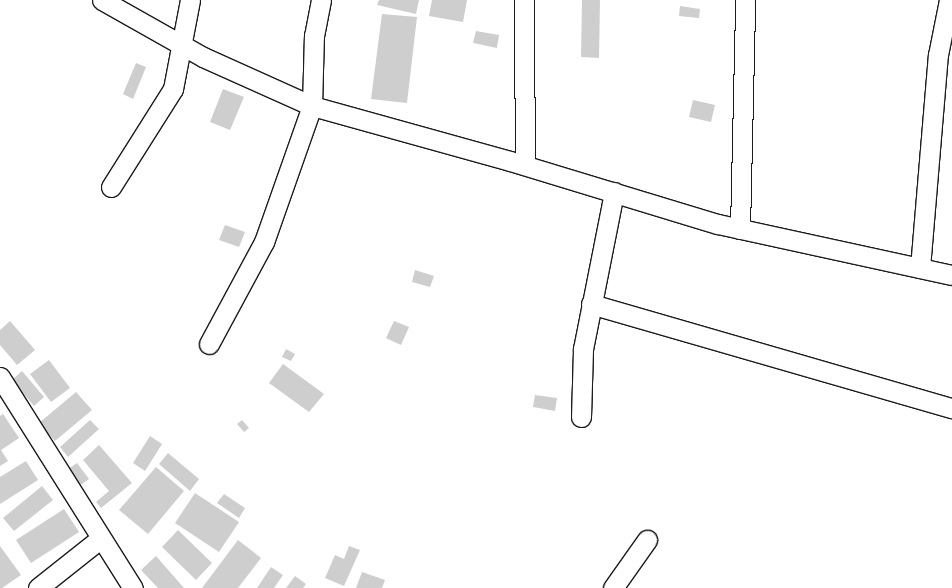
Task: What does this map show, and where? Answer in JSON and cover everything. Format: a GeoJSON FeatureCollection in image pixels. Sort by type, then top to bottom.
{"type":"FeatureCollection","features":[{"type":"Feature","properties":{"kind":"street"},"geometry":{"type":"LineString","coordinates":[[102,0],[181,44],[312,106],[525,165],[740,229],[952,275]]}},
{"type":"Feature","properties":{"kind":"street"},"geometry":{"type":"LineString","coordinates":[[111,187],[173,89],[190,0]]}},
{"type":"Feature","properties":{"kind":"street"},"geometry":{"type":"LineString","coordinates":[[209,344],[264,242],[312,106],[314,36],[321,0]]}},
{"type":"Feature","properties":{"kind":"street"},"geometry":{"type":"LineString","coordinates":[[524,0],[525,165]]}},
{"type":"Feature","properties":{"kind":"street"},"geometry":{"type":"LineString","coordinates":[[740,229],[745,0]]}},
{"type":"Feature","properties":{"kind":"street"},"geometry":{"type":"LineString","coordinates":[[920,268],[946,47],[949,0]]}},
{"type":"Feature","properties":{"kind":"street"},"geometry":{"type":"LineString","coordinates":[[581,417],[583,349],[614,192]]}},
{"type":"Feature","properties":{"kind":"street"},"geometry":{"type":"LineString","coordinates":[[591,304],[952,408]]}},
{"type":"Feature","properties":{"kind":"street"},"geometry":{"type":"LineString","coordinates":[[0,378],[133,588]]}},
{"type":"Feature","properties":{"kind":"street"},"geometry":{"type":"LineString","coordinates":[[38,588],[101,538]]}},
{"type":"Feature","properties":{"kind":"street"},"geometry":{"type":"LineString","coordinates":[[613,588],[647,540]]}},
{"type":"Feature","properties":{"kind":"building"},"geometry":{"type":"Polygon","coordinates":[[[379,0],[419,0],[416,14],[377,5],[379,0]]]}},
{"type":"Feature","properties":{"kind":"building"},"geometry":{"type":"Polygon","coordinates":[[[432,0],[467,0],[463,22],[429,16],[432,0]]]}},
{"type":"Feature","properties":{"kind":"building"},"geometry":{"type":"Polygon","coordinates":[[[582,0],[600,0],[599,58],[581,57],[582,0]]]}},
{"type":"Feature","properties":{"kind":"building"},"geometry":{"type":"Polygon","coordinates":[[[680,6],[700,9],[699,18],[679,16],[680,6]]]}},
{"type":"Feature","properties":{"kind":"building"},"geometry":{"type":"Polygon","coordinates":[[[382,14],[417,17],[407,103],[371,99],[382,14]]]}},
{"type":"Feature","properties":{"kind":"building"},"geometry":{"type":"Polygon","coordinates":[[[476,31],[499,35],[497,48],[473,43],[476,31]]]}},
{"type":"Feature","properties":{"kind":"building"},"geometry":{"type":"Polygon","coordinates":[[[136,63],[146,67],[133,99],[123,94],[136,63]]]}},
{"type":"Feature","properties":{"kind":"building"},"geometry":{"type":"Polygon","coordinates":[[[223,89],[244,97],[230,130],[210,122],[223,89]]]}},
{"type":"Feature","properties":{"kind":"building"},"geometry":{"type":"Polygon","coordinates":[[[693,100],[715,105],[711,122],[689,117],[693,100]]]}},
{"type":"Feature","properties":{"kind":"building"},"geometry":{"type":"Polygon","coordinates":[[[225,225],[245,232],[239,247],[219,240],[225,225]]]}},
{"type":"Feature","properties":{"kind":"building"},"geometry":{"type":"Polygon","coordinates":[[[415,270],[434,276],[430,287],[412,282],[415,270]]]}},
{"type":"Feature","properties":{"kind":"building"},"geometry":{"type":"Polygon","coordinates":[[[10,321],[35,350],[17,365],[0,345],[0,330],[10,321]]]}},
{"type":"Feature","properties":{"kind":"building"},"geometry":{"type":"Polygon","coordinates":[[[394,321],[409,327],[401,345],[386,338],[394,321]]]}},
{"type":"Feature","properties":{"kind":"building"},"geometry":{"type":"Polygon","coordinates":[[[286,349],[295,354],[291,361],[282,357],[286,349]]]}},
{"type":"Feature","properties":{"kind":"building"},"geometry":{"type":"Polygon","coordinates":[[[49,360],[70,388],[51,402],[30,374],[49,360]]]}},
{"type":"Feature","properties":{"kind":"building"},"geometry":{"type":"Polygon","coordinates":[[[283,364],[324,394],[309,412],[269,383],[283,364]]]}},
{"type":"Feature","properties":{"kind":"building"},"geometry":{"type":"Polygon","coordinates":[[[22,371],[44,397],[34,406],[12,380],[22,371]]]}},
{"type":"Feature","properties":{"kind":"building"},"geometry":{"type":"Polygon","coordinates":[[[76,392],[92,410],[55,441],[39,423],[76,392]]]}},
{"type":"Feature","properties":{"kind":"building"},"geometry":{"type":"Polygon","coordinates":[[[535,395],[557,398],[555,411],[533,407],[535,395]]]}},
{"type":"Feature","properties":{"kind":"building"},"geometry":{"type":"Polygon","coordinates":[[[3,414],[19,438],[1,450],[8,461],[0,466],[0,416],[3,414]]]}},
{"type":"Feature","properties":{"kind":"building"},"geometry":{"type":"Polygon","coordinates":[[[90,420],[99,429],[68,457],[60,447],[90,420]]]}},
{"type":"Feature","properties":{"kind":"building"},"geometry":{"type":"Polygon","coordinates":[[[242,420],[249,428],[244,432],[237,424],[242,420]]]}},
{"type":"Feature","properties":{"kind":"building"},"geometry":{"type":"Polygon","coordinates":[[[150,436],[162,444],[145,471],[133,463],[150,436]]]}},
{"type":"Feature","properties":{"kind":"building"},"geometry":{"type":"Polygon","coordinates":[[[99,445],[132,483],[101,508],[96,502],[109,491],[83,460],[99,445]]]}},
{"type":"Feature","properties":{"kind":"building"},"geometry":{"type":"Polygon","coordinates":[[[168,453],[199,479],[190,491],[159,464],[168,453]]]}},
{"type":"Feature","properties":{"kind":"building"},"geometry":{"type":"Polygon","coordinates":[[[26,461],[38,480],[0,504],[0,477],[26,461]]]}},
{"type":"Feature","properties":{"kind":"building"},"geometry":{"type":"Polygon","coordinates":[[[77,463],[89,479],[79,486],[67,470],[77,463]]]}},
{"type":"Feature","properties":{"kind":"building"},"geometry":{"type":"Polygon","coordinates":[[[156,467],[184,491],[148,534],[119,510],[156,467]]]}},
{"type":"Feature","properties":{"kind":"building"},"geometry":{"type":"Polygon","coordinates":[[[42,486],[53,500],[14,531],[3,518],[42,486]]]}},
{"type":"Feature","properties":{"kind":"building"},"geometry":{"type":"Polygon","coordinates":[[[195,493],[239,522],[219,552],[175,523],[195,493]]]}},
{"type":"Feature","properties":{"kind":"building"},"geometry":{"type":"Polygon","coordinates":[[[224,494],[245,508],[239,518],[217,503],[224,494]]]}},
{"type":"Feature","properties":{"kind":"building"},"geometry":{"type":"Polygon","coordinates":[[[64,509],[79,532],[31,563],[16,540],[64,509]]]}},
{"type":"Feature","properties":{"kind":"building"},"geometry":{"type":"Polygon","coordinates":[[[178,530],[212,563],[196,580],[162,547],[178,530]]]}},
{"type":"Feature","properties":{"kind":"building"},"geometry":{"type":"Polygon","coordinates":[[[238,540],[261,558],[238,588],[202,588],[238,540]]]}},
{"type":"Feature","properties":{"kind":"building"},"geometry":{"type":"Polygon","coordinates":[[[0,546],[21,575],[2,588],[0,588],[0,546]]]}},
{"type":"Feature","properties":{"kind":"building"},"geometry":{"type":"Polygon","coordinates":[[[349,546],[360,550],[344,586],[325,578],[335,555],[344,559],[349,546]]]}},
{"type":"Feature","properties":{"kind":"building"},"geometry":{"type":"Polygon","coordinates":[[[156,556],[184,588],[158,588],[141,570],[156,556]]]}},
{"type":"Feature","properties":{"kind":"building"},"geometry":{"type":"Polygon","coordinates":[[[271,567],[283,575],[274,588],[257,588],[271,567]]]}},
{"type":"Feature","properties":{"kind":"building"},"geometry":{"type":"Polygon","coordinates":[[[362,572],[385,580],[382,588],[356,588],[362,572]]]}},
{"type":"Feature","properties":{"kind":"building"},"geometry":{"type":"Polygon","coordinates":[[[295,576],[306,584],[303,588],[286,588],[295,576]]]}}]}
